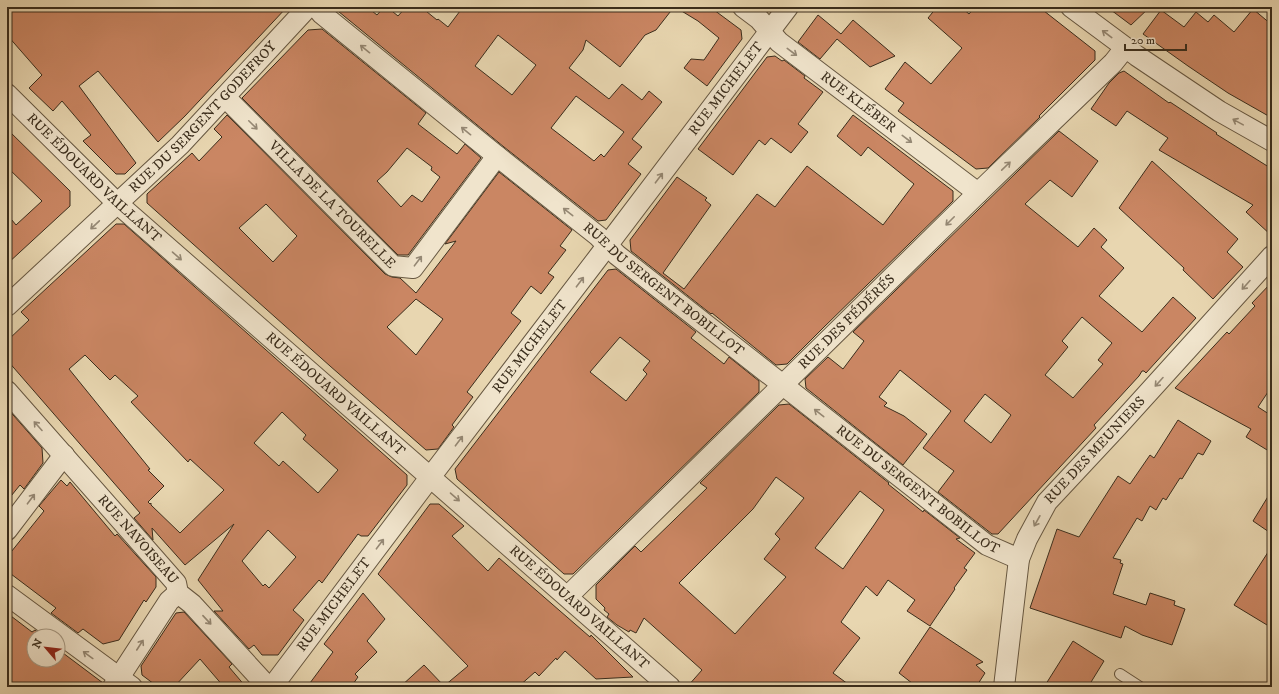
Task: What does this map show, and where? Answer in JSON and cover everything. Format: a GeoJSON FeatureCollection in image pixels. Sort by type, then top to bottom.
{"type":"FeatureCollection","features":[{"type":"Feature","properties":{"kind":"street","name":"RUE DU SERGENT GODEFROY"},"geometry":{"type":"LineString","coordinates":[[7,306],[180,145],[308,7]]}},
{"type":"Feature","properties":{"kind":"street","name":"RUE DU SERGENT BOBILLOT"},"geometry":{"type":"LineString","coordinates":[[316,7],[322,14],[598,236],[617,256],[987,545],[1019,559]]}},
{"type":"Feature","properties":{"kind":"street","name":"RUE KLÉBER"},"geometry":{"type":"LineString","coordinates":[[743,7],[759,19],[779,42],[978,193]]}},
{"type":"Feature","properties":{"kind":"street","name":"RUE MICHELET"},"geometry":{"type":"LineString","coordinates":[[272,687],[788,7]]}},
{"type":"Feature","properties":{"kind":"street"},"geometry":{"type":"LineString","coordinates":[[1071,7],[1125,48],[1219,111],[1272,141]]}},
{"type":"Feature","properties":{"kind":"street","name":"RUE DES FÉDÉRÉS"},"geometry":{"type":"LineString","coordinates":[[568,596],[1113,62],[1125,48]]}},
{"type":"Feature","properties":{"kind":"street","name":"RUE ÉDOUARD VAILLANT"},"geometry":{"type":"LineString","coordinates":[[7,94],[118,204],[568,596],[670,687]]}},
{"type":"Feature","properties":{"kind":"street","name":"VILLA DE LA TOURELLE"},"geometry":{"type":"LineString","coordinates":[[225,97],[393,266],[413,268],[497,156]]}},
{"type":"Feature","properties":{"kind":"street","name":"RUE DES MEUNIERS"},"geometry":{"type":"LineString","coordinates":[[1004,687],[1019,559],[1027,539],[1047,502],[1272,256]]}},
{"type":"Feature","properties":{"kind":"street","name":"RUE NAVOISEAU"},"geometry":{"type":"LineString","coordinates":[[7,391],[176,583],[178,593],[192,604],[268,687]]}},
{"type":"Feature","properties":{"kind":"street"},"geometry":{"type":"LineString","coordinates":[[7,530],[64,455]]}},
{"type":"Feature","properties":{"kind":"street"},"geometry":{"type":"LineString","coordinates":[[7,595],[122,684],[169,601],[178,593]]}},
{"type":"Feature","properties":{"kind":"lane"},"geometry":{"type":"LineString","coordinates":[[1120,674],[1140,687]]}},
{"type":"Feature","properties":{"kind":"building"},"geometry":{"type":"Polygon","coordinates":[[[7,7],[287,7],[185,116],[158,142],[98,71],[79,86],[136,163],[125,174],[116,174],[83,141],[91,135],[62,101],[53,111],[29,88],[42,75],[7,35],[7,7]]]}},
{"type":"Feature","properties":{"kind":"building"},"geometry":{"type":"Polygon","coordinates":[[[333,7],[367,7],[377,15],[384,7],[387,7],[398,16],[406,7],[421,7],[448,27],[463,7],[674,7],[656,30],[645,35],[620,67],[586,40],[583,50],[569,68],[609,99],[622,84],[642,100],[649,91],[662,102],[632,139],[642,147],[628,164],[641,174],[606,220],[598,221],[504,147],[333,7]],[[498,35],[475,66],[512,95],[536,65],[498,35]],[[576,96],[551,128],[594,161],[601,154],[604,157],[624,132],[576,96]]]}},
{"type":"Feature","properties":{"kind":"building"},"geometry":{"type":"Polygon","coordinates":[[[675,7],[710,7],[741,30],[742,39],[707,86],[684,68],[691,59],[704,60],[719,38],[698,21],[675,7]]]}},
{"type":"Feature","properties":{"kind":"building"},"geometry":{"type":"Polygon","coordinates":[[[937,7],[961,7],[969,14],[975,7],[1039,7],[1095,51],[1095,60],[988,168],[976,169],[898,111],[904,103],[885,89],[905,62],[931,84],[962,48],[928,18],[937,7]]]}},
{"type":"Feature","properties":{"kind":"building"},"geometry":{"type":"Polygon","coordinates":[[[1107,7],[1150,7],[1131,25],[1107,7]]]}},
{"type":"Feature","properties":{"kind":"building"},"geometry":{"type":"Polygon","coordinates":[[[1253,9],[1272,25],[1272,118],[1228,93],[1143,34],[1161,10],[1184,27],[1196,12],[1208,22],[1214,15],[1234,32],[1253,9]]]}},
{"type":"Feature","properties":{"kind":"building"},"geometry":{"type":"Polygon","coordinates":[[[818,15],[841,34],[853,20],[895,56],[870,67],[837,39],[820,59],[798,42],[818,15]]]}},
{"type":"Feature","properties":{"kind":"building"},"geometry":{"type":"Polygon","coordinates":[[[322,29],[426,113],[418,124],[457,154],[465,144],[481,158],[408,255],[398,255],[242,98],[308,30],[322,29]],[[407,148],[387,172],[377,181],[401,207],[412,195],[422,202],[440,177],[431,170],[432,167],[407,148]]]}},
{"type":"Feature","properties":{"kind":"building"},"geometry":{"type":"Polygon","coordinates":[[[775,56],[782,61],[784,60],[805,76],[804,78],[823,92],[798,124],[808,132],[791,153],[771,138],[765,145],[759,140],[733,175],[698,149],[767,57],[775,56]]]}},
{"type":"Feature","properties":{"kind":"building"},"geometry":{"type":"Polygon","coordinates":[[[1124,71],[1169,103],[1170,102],[1217,133],[1216,134],[1272,169],[1272,236],[1246,212],[1253,205],[1159,150],[1168,138],[1127,111],[1116,126],[1091,109],[1109,83],[1119,73],[1124,71]]]}},
{"type":"Feature","properties":{"kind":"building"},"geometry":{"type":"Polygon","coordinates":[[[227,115],[385,274],[400,278],[416,293],[456,241],[445,244],[499,172],[572,230],[560,246],[566,250],[548,273],[554,277],[541,294],[531,286],[511,313],[521,321],[467,392],[473,397],[452,425],[454,427],[438,449],[426,450],[147,203],[147,194],[192,153],[199,161],[222,137],[214,129],[227,115]],[[266,204],[239,228],[273,262],[297,236],[266,204]],[[416,299],[387,327],[416,355],[443,319],[416,299]]]}},
{"type":"Feature","properties":{"kind":"building"},"geometry":{"type":"Polygon","coordinates":[[[853,115],[953,191],[953,201],[787,364],[776,365],[712,313],[711,314],[631,251],[630,240],[677,177],[707,198],[705,200],[711,205],[663,273],[684,289],[757,194],[775,207],[807,166],[883,225],[914,184],[868,147],[861,156],[837,136],[853,115]]]}},
{"type":"Feature","properties":{"kind":"building"},"geometry":{"type":"Polygon","coordinates":[[[7,129],[70,191],[70,206],[7,264],[7,214],[16,225],[42,201],[7,167],[7,129]]]}},
{"type":"Feature","properties":{"kind":"building"},"geometry":{"type":"Polygon","coordinates":[[[1059,131],[1098,161],[1072,197],[1050,180],[1025,204],[1078,247],[1094,228],[1107,240],[1101,247],[1124,268],[1099,296],[1142,332],[1173,297],[1196,318],[1146,373],[1142,371],[1094,425],[1096,428],[998,534],[992,534],[938,492],[954,471],[923,448],[951,411],[900,370],[879,397],[887,403],[884,406],[904,416],[927,434],[903,465],[806,388],[805,379],[828,357],[843,369],[864,341],[853,332],[1059,131]],[[1082,317],[1062,341],[1068,347],[1045,375],[1073,398],[1103,364],[1098,360],[1112,343],[1082,317]],[[985,394],[964,421],[991,443],[1011,415],[985,394]]]}},
{"type":"Feature","properties":{"kind":"building"},"geometry":{"type":"Polygon","coordinates":[[[1152,161],[1238,239],[1227,252],[1243,267],[1213,299],[1183,270],[1184,268],[1119,208],[1152,161]]]}},
{"type":"Feature","properties":{"kind":"building"},"geometry":{"type":"Polygon","coordinates":[[[116,224],[124,224],[407,475],[407,485],[368,536],[361,536],[358,534],[322,583],[319,580],[293,610],[304,620],[278,655],[262,655],[254,645],[249,649],[214,611],[223,611],[198,580],[234,524],[185,565],[152,528],[153,540],[134,518],[140,513],[7,360],[7,341],[29,320],[21,312],[116,224]],[[85,355],[69,369],[150,469],[148,470],[164,486],[148,502],[150,504],[151,503],[151,505],[180,533],[224,490],[190,459],[188,462],[131,402],[138,396],[115,375],[110,380],[85,355]],[[282,412],[254,443],[279,466],[283,461],[318,493],[338,470],[303,439],[306,435],[282,412]],[[268,530],[242,561],[263,586],[265,584],[269,588],[296,557],[268,530]]]}},
{"type":"Feature","properties":{"kind":"building"},"geometry":{"type":"Polygon","coordinates":[[[616,269],[696,332],[691,338],[724,364],[729,357],[759,381],[759,392],[573,574],[564,574],[457,479],[455,469],[608,270],[616,269]],[[620,337],[590,372],[626,401],[647,374],[643,370],[650,361],[620,337]]]}},
{"type":"Feature","properties":{"kind":"building"},"geometry":{"type":"Polygon","coordinates":[[[1272,282],[1272,386],[1258,407],[1272,416],[1272,453],[1246,437],[1251,429],[1175,388],[1227,332],[1229,334],[1255,306],[1252,303],[1272,282]]]}},
{"type":"Feature","properties":{"kind":"building"},"geometry":{"type":"Polygon","coordinates":[[[789,404],[889,483],[888,484],[923,512],[924,510],[960,538],[956,539],[975,553],[964,568],[967,570],[930,626],[907,611],[915,600],[888,580],[877,596],[866,586],[841,622],[860,638],[833,673],[852,687],[687,687],[702,670],[644,618],[636,633],[630,630],[629,632],[607,617],[609,614],[596,599],[596,585],[635,546],[641,552],[707,488],[700,483],[779,405],[789,404]],[[776,477],[753,509],[679,583],[735,634],[786,577],[764,559],[780,539],[775,534],[804,498],[776,477]],[[860,491],[815,548],[843,569],[884,510],[860,491]]]}},
{"type":"Feature","properties":{"kind":"building"},"geometry":{"type":"Polygon","coordinates":[[[7,408],[42,448],[43,463],[24,489],[20,485],[7,501],[7,408]]]}},
{"type":"Feature","properties":{"kind":"building"},"geometry":{"type":"Polygon","coordinates":[[[1178,420],[1211,441],[1203,455],[1198,453],[1182,479],[1180,478],[1166,500],[1163,498],[1156,510],[1150,506],[1142,521],[1137,518],[1113,558],[1121,560],[1120,563],[1123,564],[1113,594],[1146,605],[1150,593],[1175,601],[1174,605],[1185,609],[1172,645],[1142,635],[1125,626],[1121,638],[1030,608],[1057,529],[1079,537],[1118,476],[1130,484],[1150,455],[1154,458],[1178,420]]]}},
{"type":"Feature","properties":{"kind":"building"},"geometry":{"type":"Polygon","coordinates":[[[61,480],[67,486],[70,482],[115,536],[117,534],[156,577],[156,587],[146,602],[144,600],[119,640],[103,644],[83,629],[78,633],[51,613],[56,608],[7,571],[7,557],[44,511],[39,506],[61,480]]]}},
{"type":"Feature","properties":{"kind":"building"},"geometry":{"type":"Polygon","coordinates":[[[1272,490],[1272,534],[1253,521],[1272,490]]]}},
{"type":"Feature","properties":{"kind":"building"},"geometry":{"type":"Polygon","coordinates":[[[430,504],[439,504],[464,526],[452,536],[488,571],[499,558],[590,637],[591,635],[633,677],[596,679],[565,651],[539,676],[535,672],[518,687],[400,687],[424,665],[444,686],[468,666],[378,574],[430,504]]]}},
{"type":"Feature","properties":{"kind":"building"},"geometry":{"type":"Polygon","coordinates":[[[1272,546],[1272,628],[1234,605],[1272,546]]]}},
{"type":"Feature","properties":{"kind":"building"},"geometry":{"type":"Polygon","coordinates":[[[363,593],[385,619],[367,641],[377,652],[355,674],[358,677],[351,687],[307,687],[333,652],[324,644],[363,593]]]}},
{"type":"Feature","properties":{"kind":"building"},"geometry":{"type":"Polygon","coordinates":[[[184,612],[232,664],[229,667],[246,687],[224,687],[200,659],[174,687],[158,687],[142,675],[141,666],[176,613],[184,612]]]}},
{"type":"Feature","properties":{"kind":"building"},"geometry":{"type":"Polygon","coordinates":[[[7,613],[27,628],[26,668],[66,668],[66,655],[103,683],[102,687],[7,687],[7,613]]]}},
{"type":"Feature","properties":{"kind":"building"},"geometry":{"type":"Polygon","coordinates":[[[930,627],[983,662],[976,665],[985,673],[976,687],[917,687],[899,673],[930,627]]]}},
{"type":"Feature","properties":{"kind":"building"},"geometry":{"type":"Polygon","coordinates":[[[1073,641],[1104,661],[1088,687],[1044,687],[1073,641]]]}}]}
